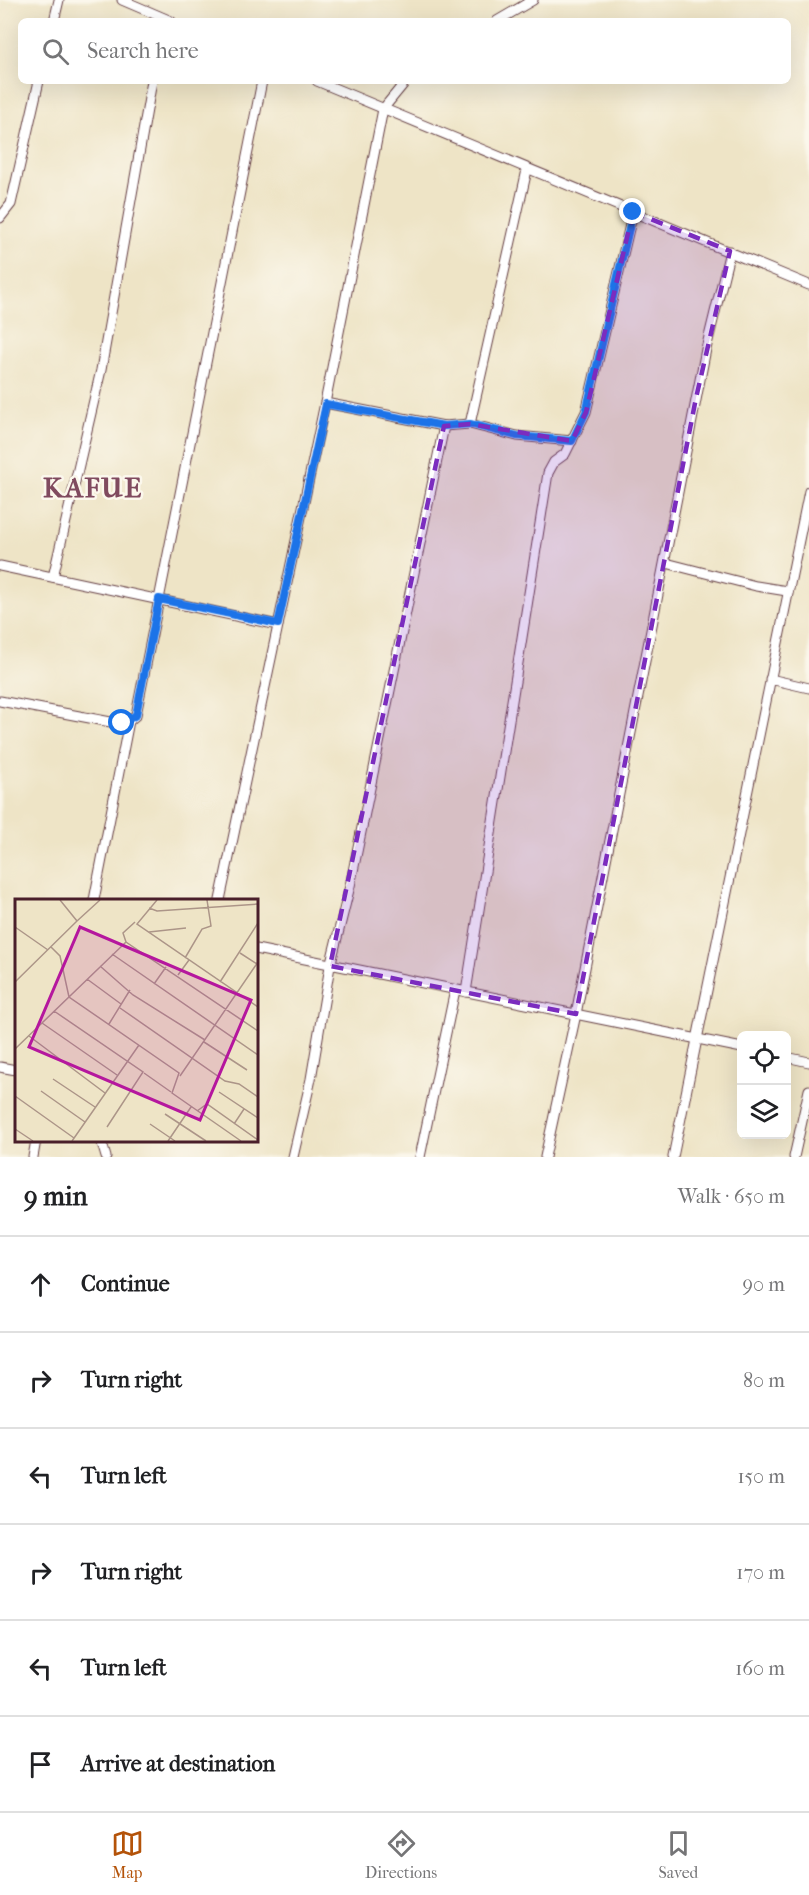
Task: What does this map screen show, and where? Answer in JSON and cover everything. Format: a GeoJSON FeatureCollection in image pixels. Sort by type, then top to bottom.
{"type":"FeatureCollection","features":[{"type":"Feature","properties":{"kind":"street"},"geometry":{"type":"LineString","coordinates":[[55,18],[59,0]]}},
{"type":"Feature","properties":{"kind":"street"},"geometry":{"type":"LineString","coordinates":[[122,0],[163,18]]}},
{"type":"Feature","properties":{"kind":"street"},"geometry":{"type":"LineString","coordinates":[[503,18],[533,0]]}},
{"type":"Feature","properties":{"kind":"street"},"geometry":{"type":"LineString","coordinates":[[0,218],[11,204],[38,84]]}},
{"type":"Feature","properties":{"kind":"street"},"geometry":{"type":"LineString","coordinates":[[53,577],[101,370],[151,84]]}},
{"type":"Feature","properties":{"kind":"street"},"geometry":{"type":"LineString","coordinates":[[0,701],[116,723],[129,721],[136,715],[261,84]]}},
{"type":"Feature","properties":{"kind":"street"},"geometry":{"type":"LineString","coordinates":[[324,84],[809,285]]}},
{"type":"Feature","properties":{"kind":"street"},"geometry":{"type":"LineString","coordinates":[[220,899],[326,404],[383,109],[404,84]]}},
{"type":"Feature","properties":{"kind":"street"},"geometry":{"type":"LineString","coordinates":[[470,424],[527,170]]}},
{"type":"Feature","properties":{"kind":"street"},"geometry":{"type":"LineString","coordinates":[[466,992],[548,473],[572,441],[586,412],[633,212]]}},
{"type":"Feature","properties":{"kind":"street"},"geometry":{"type":"LineString","coordinates":[[545,1157],[576,1014],[666,563],[706,349],[730,251]]}},
{"type":"Feature","properties":{"kind":"street"},"geometry":{"type":"LineString","coordinates":[[326,404],[444,426],[470,424],[517,436],[572,441]]}},
{"type":"Feature","properties":{"kind":"street"},"geometry":{"type":"LineString","coordinates":[[293,1157],[310,1079],[330,966],[353,874],[444,426]]}},
{"type":"Feature","properties":{"kind":"street"},"geometry":{"type":"LineString","coordinates":[[673,1157],[809,491]]}},
{"type":"Feature","properties":{"kind":"street"},"geometry":{"type":"LineString","coordinates":[[666,563],[756,586],[787,591]]}},
{"type":"Feature","properties":{"kind":"street"},"geometry":{"type":"LineString","coordinates":[[0,566],[278,624]]}},
{"type":"Feature","properties":{"kind":"street"},"geometry":{"type":"LineString","coordinates":[[770,679],[809,688]]}},
{"type":"Feature","properties":{"kind":"street"},"geometry":{"type":"LineString","coordinates":[[94,899],[129,721]]}},
{"type":"Feature","properties":{"kind":"street"},"geometry":{"type":"LineString","coordinates":[[258,949],[330,966],[737,1047]]}},
{"type":"Feature","properties":{"kind":"street"},"geometry":{"type":"LineString","coordinates":[[420,1157],[455,990]]}},
{"type":"Feature","properties":{"kind":"street"},"geometry":{"type":"LineString","coordinates":[[791,1059],[809,1062]]}},
{"type":"Feature","properties":{"kind":"street"},"geometry":{"type":"LineString","coordinates":[[0,1067],[15,1070]]}},
{"type":"Feature","properties":{"kind":"street"},"geometry":{"type":"LineString","coordinates":[[794,1157],[809,1090]]}},
{"type":"Feature","properties":{"kind":"street"},"geometry":{"type":"LineString","coordinates":[[33,1157],[36,1142]]}},
{"type":"Feature","properties":{"kind":"street"},"geometry":{"type":"LineString","coordinates":[[102,1142],[106,1157]]}},
{"type":"Feature","properties":{"kind":"highlighted area"},"geometry":{"type":"Polygon","coordinates":[[[633,212],[730,251],[696,398],[576,1014],[330,966],[444,426],[470,424],[572,441],[586,412],[633,212]]]}},
{"type":"Feature","properties":{"kind":"district","name":"KAFUE"},"geometry":{"type":"Point","coordinates":[93,487]}},
{"type":"Feature","properties":{"kind":"route"},"geometry":{"type":"LineString","coordinates":[[122,723],[136,715],[159,599],[278,624],[326,404],[444,426],[462,423],[517,436],[572,441],[586,412],[595,364],[633,212]]}}]}
